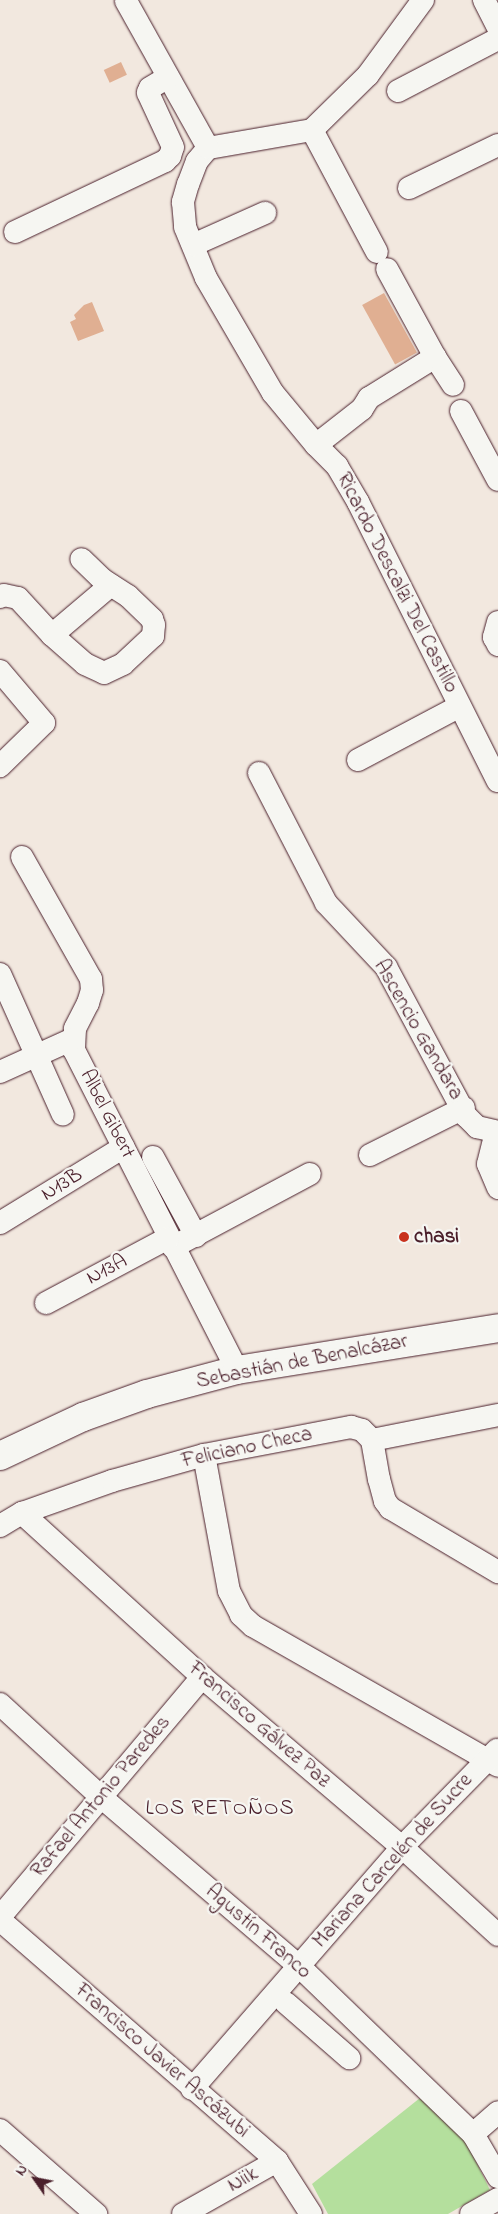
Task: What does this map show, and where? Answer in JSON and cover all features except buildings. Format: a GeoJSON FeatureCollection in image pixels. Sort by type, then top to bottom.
{"type":"FeatureCollection","features":[{"type":"Feature","properties":{"kind":"main road","name":"Sebastián de Benalcázar"},"geometry":{"type":"LineString","coordinates":[[0,1456],[83,1417],[147,1394],[237,1370],[498,1328]]}},
{"type":"Feature","properties":{"kind":"street"},"geometry":{"type":"LineString","coordinates":[[126,1],[168,77],[218,146],[312,130],[368,75],[423,0]]}},
{"type":"Feature","properties":{"kind":"street"},"geometry":{"type":"LineString","coordinates":[[484,0],[498,27]]}},
{"type":"Feature","properties":{"kind":"street"},"geometry":{"type":"LineString","coordinates":[[398,91],[498,39]]}},
{"type":"Feature","properties":{"kind":"street"},"geometry":{"type":"LineString","coordinates":[[15,232],[165,161],[170,156],[173,147],[148,93],[150,88],[168,77]]}},
{"type":"Feature","properties":{"kind":"street"},"geometry":{"type":"LineString","coordinates":[[312,130],[435,357],[453,385]]}},
{"type":"Feature","properties":{"kind":"street"},"geometry":{"type":"LineString","coordinates":[[409,188],[498,145]]}},
{"type":"Feature","properties":{"kind":"street","name":"Ricardo Descalzi Del Castillo"},"geometry":{"type":"LineString","coordinates":[[218,146],[197,161],[183,202],[185,227],[206,278],[273,393],[316,445],[337,466],[358,502],[498,781]]}},
{"type":"Feature","properties":{"kind":"street"},"geometry":{"type":"LineString","coordinates":[[193,245],[265,212]]}},
{"type":"Feature","properties":{"kind":"street"},"geometry":{"type":"LineString","coordinates":[[316,445],[362,409],[369,398],[435,357]]}},
{"type":"Feature","properties":{"kind":"street"},"geometry":{"type":"LineString","coordinates":[[461,411],[498,480]]}},
{"type":"Feature","properties":{"kind":"street"},"geometry":{"type":"LineString","coordinates":[[0,597],[4,595],[18,598],[52,635],[85,664],[104,672],[123,664],[153,636],[154,625],[152,619],[128,596],[111,585],[81,559]]}},
{"type":"Feature","properties":{"kind":"street"},"geometry":{"type":"LineString","coordinates":[[52,635],[111,585]]}},
{"type":"Feature","properties":{"kind":"street"},"geometry":{"type":"LineString","coordinates":[[498,622],[494,637],[498,645]]}},
{"type":"Feature","properties":{"kind":"street"},"geometry":{"type":"LineString","coordinates":[[0,671],[44,723],[0,766]]}},
{"type":"Feature","properties":{"kind":"street"},"geometry":{"type":"LineString","coordinates":[[358,760],[460,706]]}},
{"type":"Feature","properties":{"kind":"street","name":"Ascencio Gandara"},"geometry":{"type":"LineString","coordinates":[[258,773],[326,903],[386,967],[471,1122],[494,1132]]}},
{"type":"Feature","properties":{"kind":"street"},"geometry":{"type":"LineString","coordinates":[[0,1072],[73,1039],[75,1029],[90,997],[92,979],[22,857]]}},
{"type":"Feature","properties":{"kind":"street"},"geometry":{"type":"LineString","coordinates":[[0,974],[63,1115]]}},
{"type":"Feature","properties":{"kind":"street","name":"Albel Gibert"},"geometry":{"type":"LineString","coordinates":[[73,1039],[74,1050],[124,1147],[170,1243],[237,1370]]}},
{"type":"Feature","properties":{"kind":"street"},"geometry":{"type":"LineString","coordinates":[[370,1155],[464,1108]]}},
{"type":"Feature","properties":{"kind":"street"},"geometry":{"type":"LineString","coordinates":[[494,1132],[488,1164],[498,1188]]}},
{"type":"Feature","properties":{"kind":"street","name":"N13B"},"geometry":{"type":"LineString","coordinates":[[0,1223],[124,1147]]}},
{"type":"Feature","properties":{"kind":"street"},"geometry":{"type":"LineString","coordinates":[[154,1157],[196,1236]]}},
{"type":"Feature","properties":{"kind":"street","name":"N13A"},"geometry":{"type":"LineString","coordinates":[[46,1303],[170,1243],[196,1236],[310,1174]]}},
{"type":"Feature","properties":{"kind":"street"},"geometry":{"type":"LineString","coordinates":[[498,1414],[372,1440],[379,1478],[385,1500],[390,1508],[498,1572]]}},
{"type":"Feature","properties":{"kind":"street","name":"Feliciano Checa"},"geometry":{"type":"LineString","coordinates":[[0,1526],[22,1513],[112,1480],[204,1455],[351,1427],[362,1430],[372,1440]]}},
{"type":"Feature","properties":{"kind":"street"},"geometry":{"type":"LineString","coordinates":[[204,1455],[229,1591],[241,1615],[253,1626],[494,1758]]}},
{"type":"Feature","properties":{"kind":"street","name":"Francisco Gálvez Paz"},"geometry":{"type":"LineString","coordinates":[[22,1513],[202,1677],[402,1847],[498,1935]]}},
{"type":"Feature","properties":{"kind":"street","name":"Rafael Antonio Paredes"},"geometry":{"type":"LineString","coordinates":[[0,1919],[202,1677]]}},
{"type":"Feature","properties":{"kind":"street","name":"Agustín Franco"},"geometry":{"type":"LineString","coordinates":[[0,1704],[101,1797],[299,1966],[473,2134],[498,2177]]}},
{"type":"Feature","properties":{"kind":"street","name":"Mariana Carcelén de Sucre"},"geometry":{"type":"LineString","coordinates":[[192,2089],[402,1847],[494,1758]]}},
{"type":"Feature","properties":{"kind":"street","name":"Francisco Javier Ascázubi"},"geometry":{"type":"LineString","coordinates":[[0,1919],[192,2089],[278,2161],[311,2214]]}},
{"type":"Feature","properties":{"kind":"street"},"geometry":{"type":"LineString","coordinates":[[286,2003],[349,2058]]}},
{"type":"Feature","properties":{"kind":"street"},"geometry":{"type":"LineString","coordinates":[[320,2032],[343,2009]]}},
{"type":"Feature","properties":{"kind":"street"},"geometry":{"type":"LineString","coordinates":[[473,2134],[498,2112]]}},
{"type":"Feature","properties":{"kind":"street"},"geometry":{"type":"LineString","coordinates":[[0,2130],[96,2214]]}},
{"type":"Feature","properties":{"kind":"street","name":"Niik"},"geometry":{"type":"LineString","coordinates":[[183,2214],[278,2161]]}},
{"type":"Feature","properties":{"kind":"street"},"geometry":{"type":"LineString","coordinates":[[471,2214],[498,2199]]}},
{"type":"Feature","properties":{"kind":"green space"},"geometry":{"type":"Polygon","coordinates":[[[425,2094],[459,2127],[490,2190],[448,2214],[328,2214],[312,2184],[425,2094]]]}},
{"type":"Feature","properties":{"kind":"place","name":"chasi"},"geometry":{"type":"Point","coordinates":[404,1237]}},
{"type":"Feature","properties":{"kind":"district","name":"LOS RETOÑOS"},"geometry":{"type":"Point","coordinates":[220,1810]}}]}
